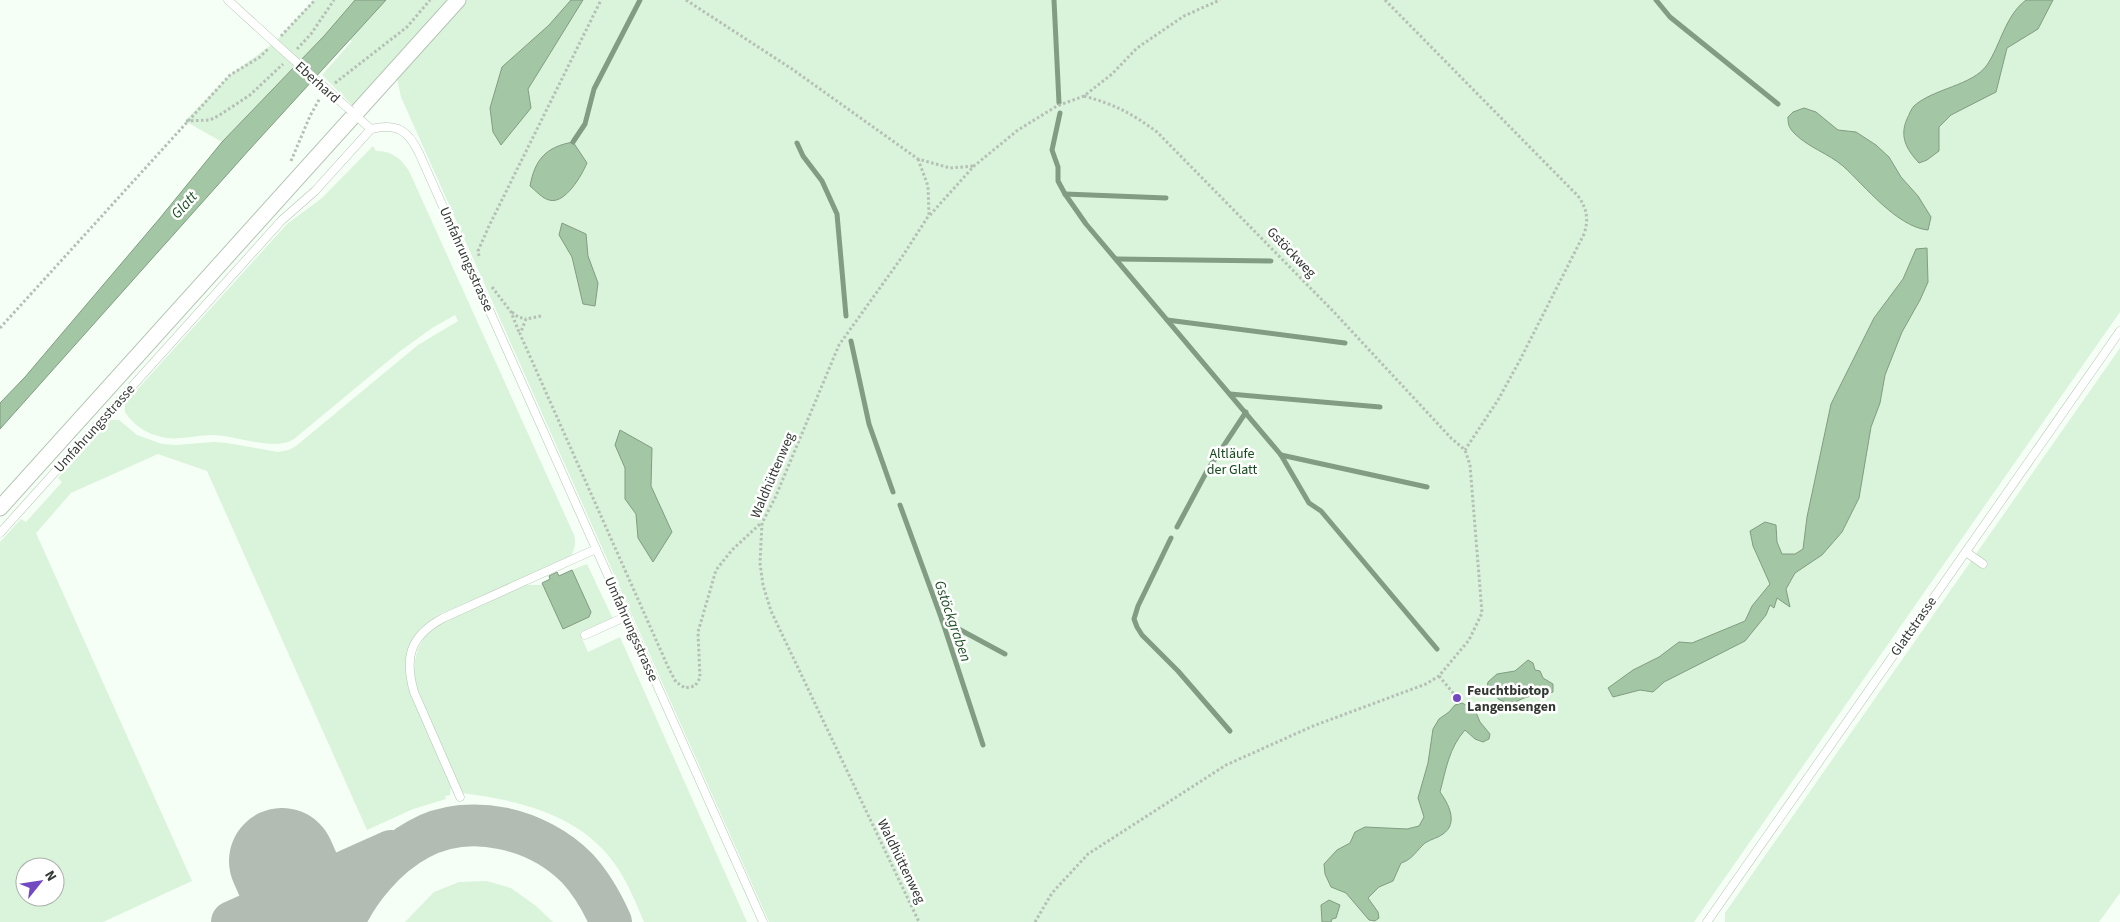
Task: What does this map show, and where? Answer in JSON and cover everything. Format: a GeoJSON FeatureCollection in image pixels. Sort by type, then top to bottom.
{"type":"FeatureCollection","features":[{"type":"Feature","properties":{"kind":"street"},"geometry":{"type":"LineString","coordinates":[[0,508],[353,113],[458,0]]}},
{"type":"Feature","properties":{"kind":"lane","name":"Eberhard"},"geometry":{"type":"LineString","coordinates":[[228,0],[371,129]]}},
{"type":"Feature","properties":{"kind":"lane","name":"Umfahrungsstrasse"},"geometry":{"type":"LineString","coordinates":[[0,533],[282,220],[315,191],[371,129],[380,127],[398,129],[407,134],[413,141],[763,922]]}},
{"type":"Feature","properties":{"kind":"lane","name":"Glattstrasse"},"geometry":{"type":"LineString","coordinates":[[1710,921],[2120,331]]}},
{"type":"Feature","properties":{"kind":"lane"},"geometry":{"type":"LineString","coordinates":[[460,797],[414,692],[409,676],[409,655],[417,638],[430,625],[443,618],[596,549]]}},
{"type":"Feature","properties":{"kind":"lane"},"geometry":{"type":"LineString","coordinates":[[1966,552],[1983,564]]}},
{"type":"Feature","properties":{"kind":"lane"},"geometry":{"type":"LineString","coordinates":[[584,635],[627,616]]}},
{"type":"Feature","properties":{"kind":"path"},"geometry":{"type":"LineString","coordinates":[[0,328],[230,74],[260,57],[315,0]]}},
{"type":"Feature","properties":{"kind":"path"},"geometry":{"type":"LineString","coordinates":[[185,122],[210,120],[250,95],[311,34],[334,0]]}},
{"type":"Feature","properties":{"kind":"path"},"geometry":{"type":"LineString","coordinates":[[481,263],[478,252],[489,226],[601,0]]}},
{"type":"Feature","properties":{"kind":"path"},"geometry":{"type":"LineString","coordinates":[[686,0],[792,69],[918,159],[950,168],[974,166]]}},
{"type":"Feature","properties":{"kind":"path","name":"Waldhüttenweg"},"geometry":{"type":"LineString","coordinates":[[919,922],[771,611],[763,584],[760,563],[762,523],[775,498],[838,345],[902,257],[929,215],[974,166],[1018,130],[1057,106],[1084,96],[1112,74],[1137,48],[1203,5],[1220,0]]}},
{"type":"Feature","properties":{"kind":"path"},"geometry":{"type":"LineString","coordinates":[[1035,922],[1052,892],[1088,854],[1226,765],[1313,726],[1426,684],[1439,676],[1469,640],[1482,613],[1470,465],[1464,450],[1498,400],[1520,360],[1584,234],[1588,219],[1585,207],[1578,196],[1385,0]]}},
{"type":"Feature","properties":{"kind":"path","name":"Gstöckweg"},"geometry":{"type":"LineString","coordinates":[[1084,96],[1114,104],[1139,118],[1157,132],[1271,246],[1464,450]]}},
{"type":"Feature","properties":{"kind":"path"},"geometry":{"type":"LineString","coordinates":[[918,159],[928,186],[929,215]]}},
{"type":"Feature","properties":{"kind":"path"},"geometry":{"type":"LineString","coordinates":[[488,278],[511,312],[669,669],[676,682],[685,688],[695,686],[700,678],[698,632],[716,570],[732,550],[762,523]]}},
{"type":"Feature","properties":{"kind":"path"},"geometry":{"type":"LineString","coordinates":[[511,312],[518,317],[526,319],[541,316]]}},
{"type":"Feature","properties":{"kind":"path"},"geometry":{"type":"LineString","coordinates":[[520,334],[526,319]]}},
{"type":"Feature","properties":{"kind":"path"},"geometry":{"type":"LineString","coordinates":[[1439,676],[1454,694]]}},
{"type":"Feature","properties":{"kind":"green space"},"geometry":{"type":"Polygon","coordinates":[[[314,0],[355,0],[324,36],[222,142],[185,121],[230,75],[275,42],[314,0]]]}},
{"type":"Feature","properties":{"kind":"green space","name":"Altläufe der Glatt"},"geometry":{"type":"Polygon","coordinates":[[[369,0],[2120,0],[2120,312],[1694,922],[769,922],[401,97],[396,74],[356,109],[322,75],[352,41],[350,40],[369,0]]]}},
{"type":"Feature","properties":{"kind":"green space"},"geometry":{"type":"Polygon","coordinates":[[[373,146],[376,151],[387,152],[396,156],[406,166],[574,535],[575,543],[571,556],[438,615],[421,628],[412,642],[406,666],[408,688],[451,786],[450,795],[445,796],[446,799],[413,809],[367,830],[207,471],[158,454],[71,493],[36,533],[192,881],[103,922],[0,922],[0,542],[21,519],[26,522],[62,482],[58,478],[109,420],[119,420],[137,435],[162,444],[176,445],[214,442],[278,452],[289,450],[418,345],[458,321],[455,315],[432,328],[399,352],[294,439],[286,443],[266,443],[212,435],[168,438],[151,434],[136,425],[125,412],[125,403],[287,224],[322,198],[373,146]]]}},
{"type":"Feature","properties":{"kind":"green space"},"geometry":{"type":"Polygon","coordinates":[[[2120,348],[2120,893],[2099,922],[1725,922],[1725,913],[2120,348]]]}},
{"type":"Feature","properties":{"kind":"green space"},"geometry":{"type":"Polygon","coordinates":[[[587,564],[613,619],[580,634],[588,652],[620,637],[747,922],[644,922],[619,870],[605,851],[588,836],[570,824],[529,806],[462,793],[415,683],[416,656],[422,640],[441,621],[522,585],[540,585],[551,579],[549,576],[557,572],[559,575],[587,564]]]}},
{"type":"Feature","properties":{"kind":"green space"},"geometry":{"type":"Polygon","coordinates":[[[487,881],[511,888],[536,906],[553,922],[405,922],[434,892],[459,882],[487,881]]]}},
{"type":"Feature","properties":{"kind":"water","name":"Glatt"},"geometry":{"type":"Polygon","coordinates":[[[355,0],[386,0],[249,150],[0,429],[0,403],[25,377],[222,142],[324,36],[355,0]]]}},
{"type":"Feature","properties":{"kind":"water"},"geometry":{"type":"Polygon","coordinates":[[[571,0],[583,0],[528,89],[531,108],[501,145],[493,132],[490,108],[502,67],[549,25],[571,0]]]}},
{"type":"Feature","properties":{"kind":"water"},"geometry":{"type":"Polygon","coordinates":[[[2026,0],[2053,0],[2038,29],[2007,48],[1996,92],[1951,115],[1939,127],[1939,151],[1927,160],[1919,163],[1905,143],[1904,137],[1907,119],[1912,109],[1922,100],[1972,78],[1980,72],[1992,57],[2013,14],[2026,0]]]}},
{"type":"Feature","properties":{"kind":"water"},"geometry":{"type":"Polygon","coordinates":[[[1804,108],[1816,112],[1838,130],[1856,132],[1876,145],[1889,157],[1901,177],[1918,196],[1931,217],[1928,230],[1905,222],[1893,214],[1843,166],[1795,134],[1789,126],[1788,117],[1793,112],[1804,108]]]}},
{"type":"Feature","properties":{"kind":"water"},"geometry":{"type":"Polygon","coordinates":[[[573,142],[587,163],[567,194],[555,200],[549,200],[530,186],[535,168],[549,151],[573,142]]]}},
{"type":"Feature","properties":{"kind":"water"},"geometry":{"type":"Polygon","coordinates":[[[562,223],[586,234],[588,256],[598,283],[595,306],[583,304],[572,257],[559,235],[562,223]]]}},
{"type":"Feature","properties":{"kind":"water"},"geometry":{"type":"Polygon","coordinates":[[[1927,248],[1928,282],[1902,332],[1885,375],[1880,403],[1871,427],[1859,498],[1842,532],[1822,555],[1795,573],[1786,589],[1790,607],[1777,598],[1774,608],[1770,605],[1766,615],[1745,641],[1664,682],[1653,692],[1640,690],[1613,697],[1608,688],[1633,670],[1659,657],[1679,642],[1692,643],[1745,621],[1752,606],[1770,584],[1753,546],[1750,531],[1765,522],[1776,525],[1777,542],[1782,554],[1795,554],[1803,549],[1807,517],[1831,404],[1874,318],[1903,279],[1916,249],[1927,248]]]}},
{"type":"Feature","properties":{"kind":"water"},"geometry":{"type":"Polygon","coordinates":[[[620,430],[652,448],[651,486],[672,532],[653,562],[638,538],[636,514],[625,499],[625,468],[615,445],[620,430]]]}},
{"type":"Feature","properties":{"kind":"water"},"geometry":{"type":"Polygon","coordinates":[[[572,570],[591,612],[589,617],[563,629],[542,583],[550,579],[549,576],[557,572],[559,576],[572,570]]]}},
{"type":"Feature","properties":{"kind":"water"},"geometry":{"type":"Polygon","coordinates":[[[1528,660],[1533,663],[1535,670],[1540,671],[1543,678],[1553,684],[1553,692],[1547,694],[1542,692],[1511,705],[1498,699],[1497,694],[1487,688],[1488,682],[1497,674],[1515,671],[1528,660]]]}},
{"type":"Feature","properties":{"kind":"water"},"geometry":{"type":"Polygon","coordinates":[[[1462,703],[1475,710],[1480,722],[1490,734],[1489,739],[1483,742],[1475,739],[1465,730],[1455,744],[1440,792],[1449,807],[1451,819],[1448,829],[1439,837],[1425,843],[1405,862],[1401,863],[1393,881],[1379,887],[1368,898],[1378,912],[1379,918],[1375,921],[1369,920],[1346,893],[1331,887],[1325,874],[1324,864],[1337,850],[1350,843],[1355,832],[1365,827],[1407,829],[1419,826],[1424,817],[1418,798],[1428,763],[1433,729],[1439,719],[1455,705],[1462,703]]]}},
{"type":"Feature","properties":{"kind":"water"},"geometry":{"type":"Polygon","coordinates":[[[1329,900],[1340,905],[1336,918],[1332,919],[1331,922],[1322,922],[1321,905],[1329,900]]]}},
{"type":"Feature","properties":{"kind":"waterway"},"geometry":{"type":"LineString","coordinates":[[573,142],[585,124],[594,89],[640,0]]}},
{"type":"Feature","properties":{"kind":"waterway"},"geometry":{"type":"LineString","coordinates":[[1054,0],[1059,103]]}},
{"type":"Feature","properties":{"kind":"waterway"},"geometry":{"type":"LineString","coordinates":[[1656,0],[1670,17],[1778,104]]}},
{"type":"Feature","properties":{"kind":"waterway"},"geometry":{"type":"LineString","coordinates":[[1060,113],[1052,150],[1058,167],[1058,181],[1086,224],[1281,455],[1309,503],[1321,511],[1437,649]]}},
{"type":"Feature","properties":{"kind":"waterway","name":"Gstöckgraben"},"geometry":{"type":"LineString","coordinates":[[797,143],[803,156],[822,181],[837,214],[846,316]]}},
{"type":"Feature","properties":{"kind":"waterway"},"geometry":{"type":"LineString","coordinates":[[1065,194],[1166,198]]}},
{"type":"Feature","properties":{"kind":"waterway"},"geometry":{"type":"LineString","coordinates":[[1116,259],[1271,261]]}},
{"type":"Feature","properties":{"kind":"waterway"},"geometry":{"type":"LineString","coordinates":[[1167,320],[1345,343]]}},
{"type":"Feature","properties":{"kind":"waterway","name":"Gstöckgraben"},"geometry":{"type":"LineString","coordinates":[[851,341],[869,424],[893,492]]}},
{"type":"Feature","properties":{"kind":"waterway"},"geometry":{"type":"LineString","coordinates":[[1230,394],[1380,407]]}},
{"type":"Feature","properties":{"kind":"waterway"},"geometry":{"type":"LineString","coordinates":[[1177,527],[1207,471],[1246,412]]}},
{"type":"Feature","properties":{"kind":"waterway"},"geometry":{"type":"LineString","coordinates":[[1281,455],[1427,487]]}},
{"type":"Feature","properties":{"kind":"waterway","name":"Gstöckgraben"},"geometry":{"type":"LineString","coordinates":[[900,505],[942,620],[983,745]]}},
{"type":"Feature","properties":{"kind":"waterway"},"geometry":{"type":"LineString","coordinates":[[1171,538],[1138,606],[1134,619],[1142,635],[1178,671],[1230,731]]}},
{"type":"Feature","properties":{"kind":"waterway"},"geometry":{"type":"LineString","coordinates":[[942,620],[1005,654]]}},
{"type":"Feature","properties":{"kind":"taxiway"},"geometry":{"type":"LineString","coordinates":[[344,922],[375,874],[396,854],[419,839],[439,831],[460,826],[502,828],[523,834],[561,854],[587,880],[611,922]]}},
{"type":"Feature","properties":{"kind":"taxiway"},"geometry":{"type":"LineString","coordinates":[[232,922],[391,851]]}},
{"type":"Feature","properties":{"kind":"runway"},"geometry":{"type":"LineString","coordinates":[[282,861],[309,922]]}},
{"type":"Feature","properties":{"kind":"place","name":"Feuchtbiotop Langensengen"},"geometry":{"type":"Point","coordinates":[1457,698]}}]}
